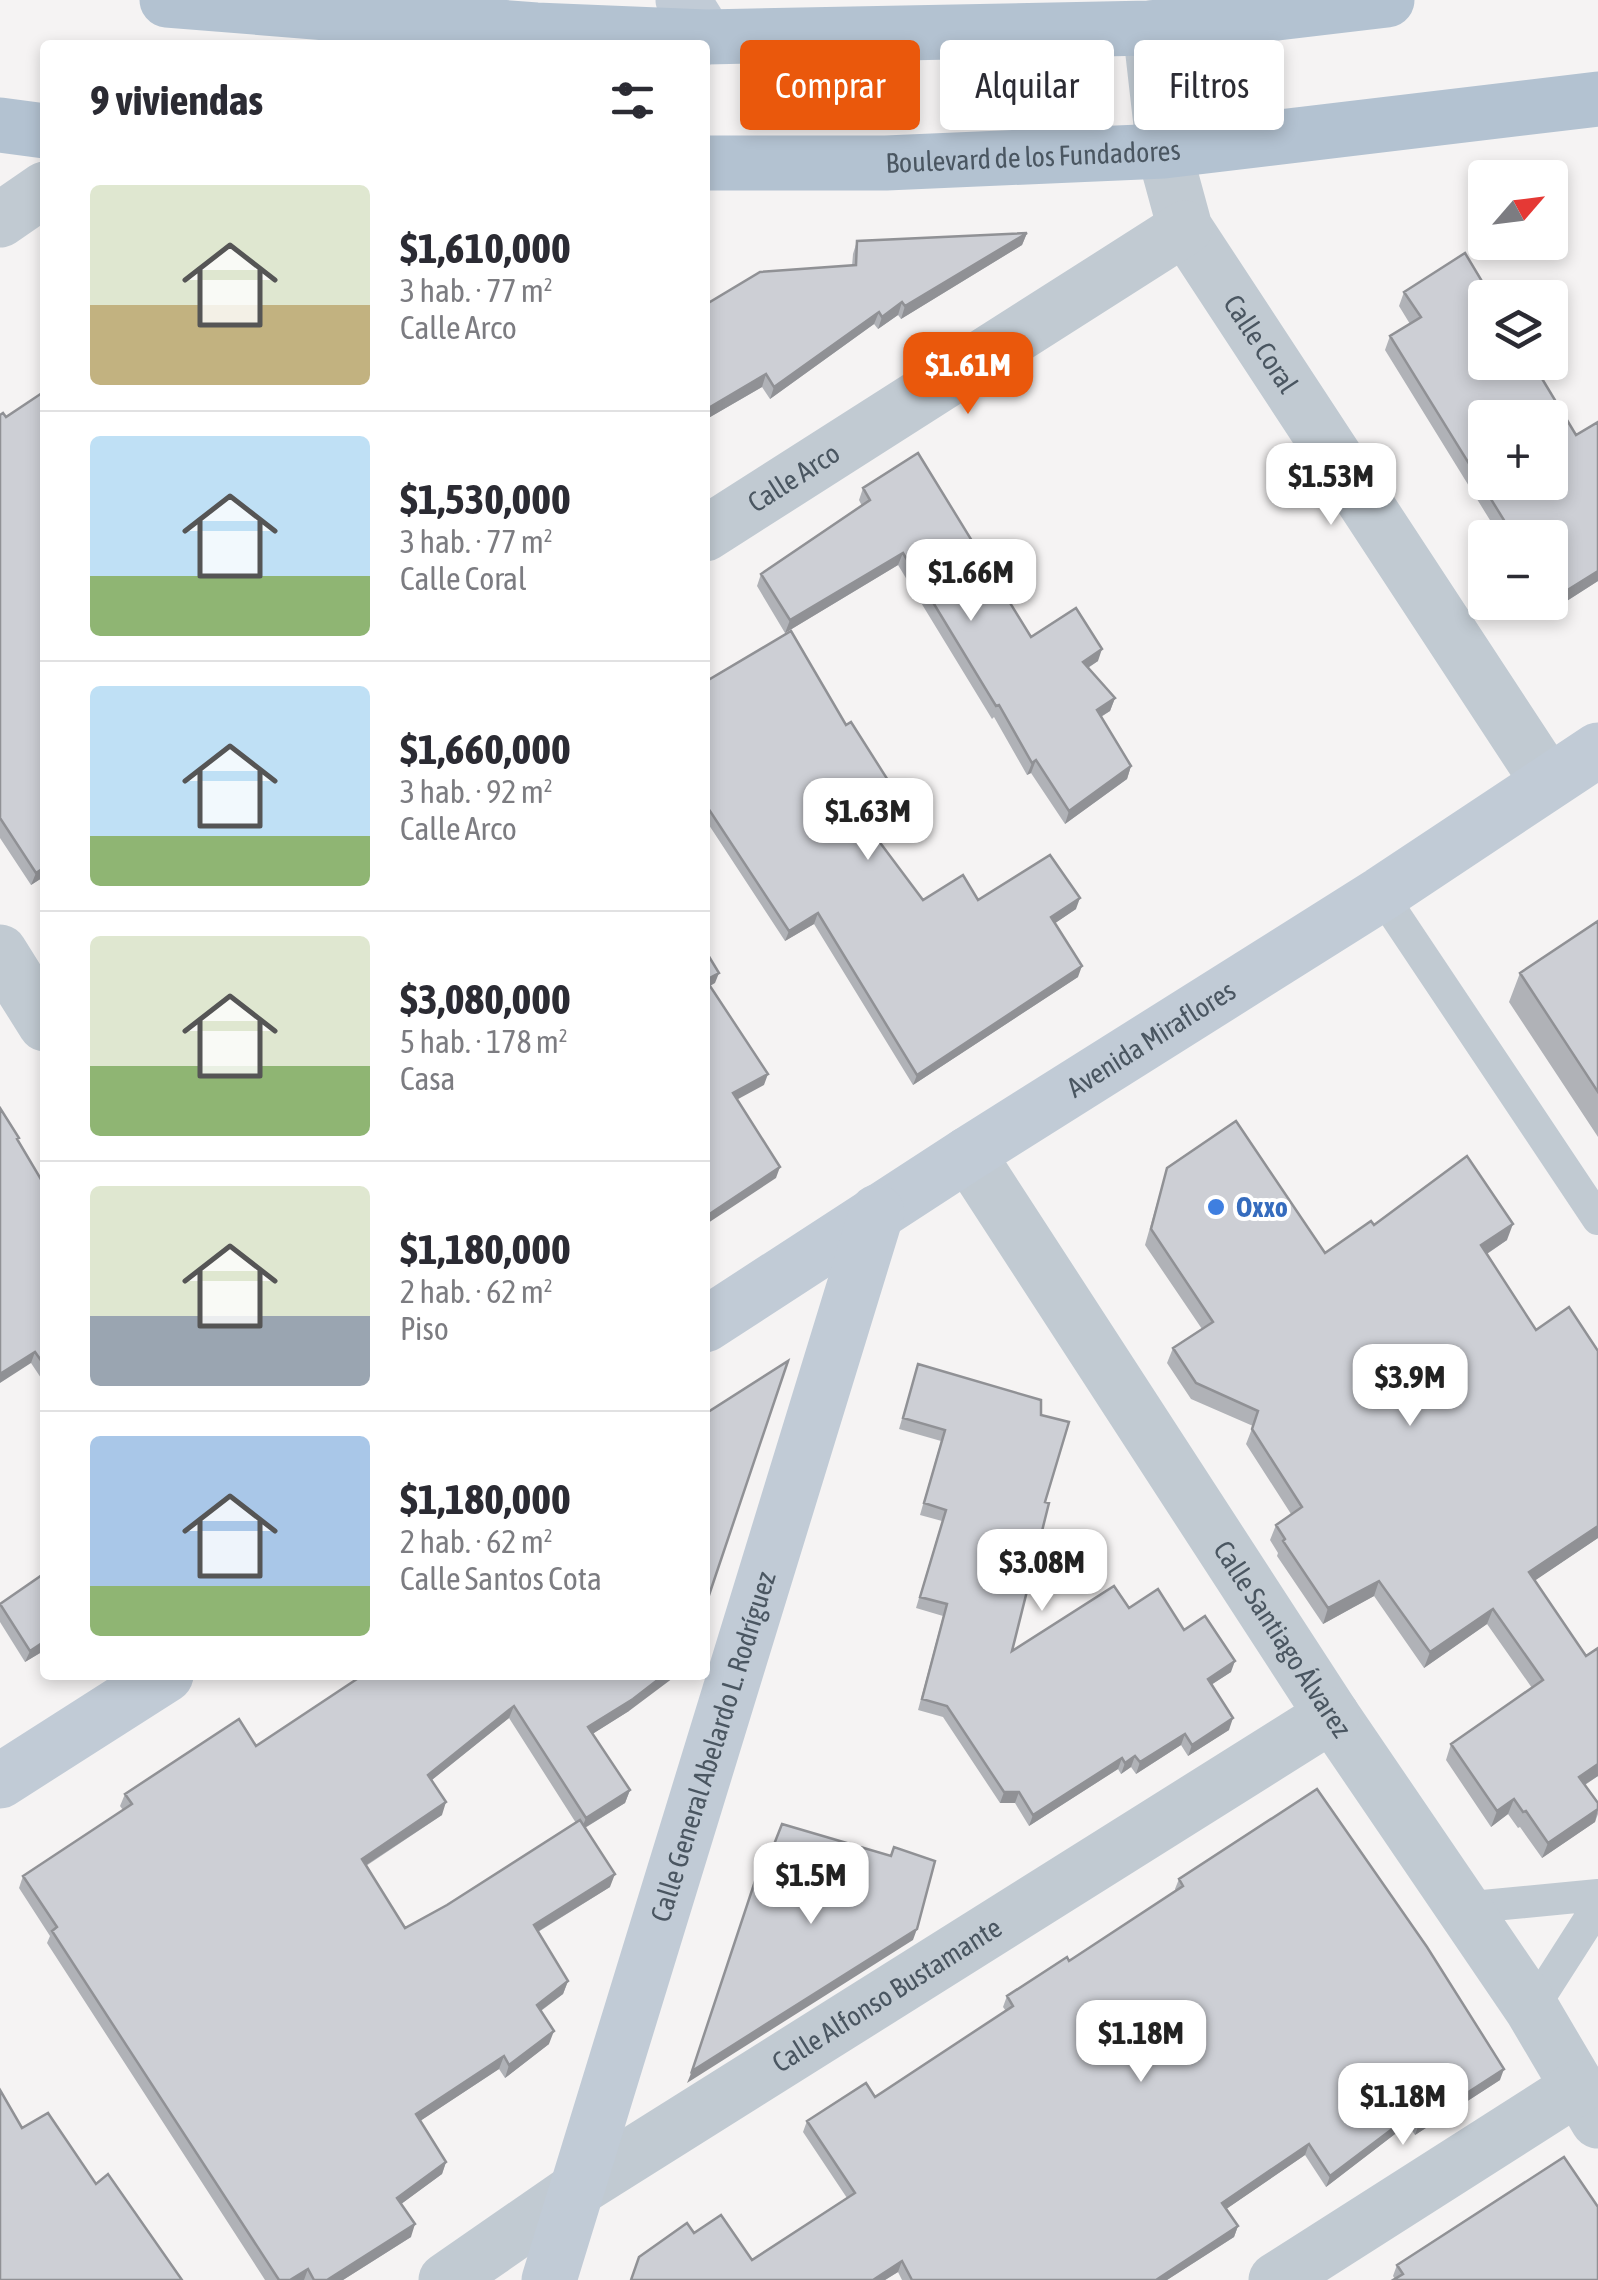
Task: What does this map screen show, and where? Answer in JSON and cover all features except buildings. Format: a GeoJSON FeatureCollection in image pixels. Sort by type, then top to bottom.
{"type":"FeatureCollection","features":[{"type":"Feature","properties":{"kind":"main road"},"geometry":{"type":"LineString","coordinates":[[167,0],[536,30],[695,18],[1150,28],[1387,0]]}},
{"type":"Feature","properties":{"kind":"main road","name":"Boulevard de los Fundadores"},"geometry":{"type":"LineString","coordinates":[[710,162],[886,162],[1164,152],[1598,99]]}},
{"type":"Feature","properties":{"kind":"main road"},"geometry":{"type":"LineString","coordinates":[[0,125],[40,130]]}},
{"type":"Feature","properties":{"kind":"main road","name":"Avenida Miraflores"},"geometry":{"type":"LineString","coordinates":[[710,1322],[1380,894],[1598,750]]}},
{"type":"Feature","properties":{"kind":"main road","name":"Calle General Abelardo L. Rodríguez"},"geometry":{"type":"LineString","coordinates":[[549,2280],[877,1212]]}},
{"type":"Feature","properties":{"kind":"main road"},"geometry":{"type":"LineString","coordinates":[[0,1781],[158,1680]]}},
{"type":"Feature","properties":{"kind":"street","name":"Calle Coral"},"geometry":{"type":"LineString","coordinates":[[1150,28],[1164,152],[1186,228],[1548,782]]}},
{"type":"Feature","properties":{"kind":"street"},"geometry":{"type":"LineString","coordinates":[[0,220],[40,192]]}},
{"type":"Feature","properties":{"kind":"street","name":"Calle Arco"},"geometry":{"type":"LineString","coordinates":[[710,531],[1186,228]]}},
{"type":"Feature","properties":{"kind":"street"},"geometry":{"type":"LineString","coordinates":[[15,967],[40,1014]]}},
{"type":"Feature","properties":{"kind":"street","name":"Calle Santiago Álvarez"},"geometry":{"type":"LineString","coordinates":[[968,1154],[1332,1714],[1532,2010],[1588,2104]]}},
{"type":"Feature","properties":{"kind":"street","name":"Calle Alfonso Bustamante"},"geometry":{"type":"LineString","coordinates":[[446,2280],[576,2190],[1332,1714]]}},
{"type":"Feature","properties":{"kind":"street"},"geometry":{"type":"LineString","coordinates":[[1276,2280],[1588,2104]]}},
{"type":"Feature","properties":{"kind":"lane"},"geometry":{"type":"LineString","coordinates":[[1380,894],[1598,1218]]}},
{"type":"Feature","properties":{"kind":"lane"},"geometry":{"type":"LineString","coordinates":[[1462,1908],[1598,1895]]}},
{"type":"Feature","properties":{"kind":"lane"},"geometry":{"type":"LineString","coordinates":[[1532,2010],[1598,1906]]}},
{"type":"Feature","properties":{"kind":"place","name":"Oxxo"},"geometry":{"type":"Point","coordinates":[1216,1207]}}]}
